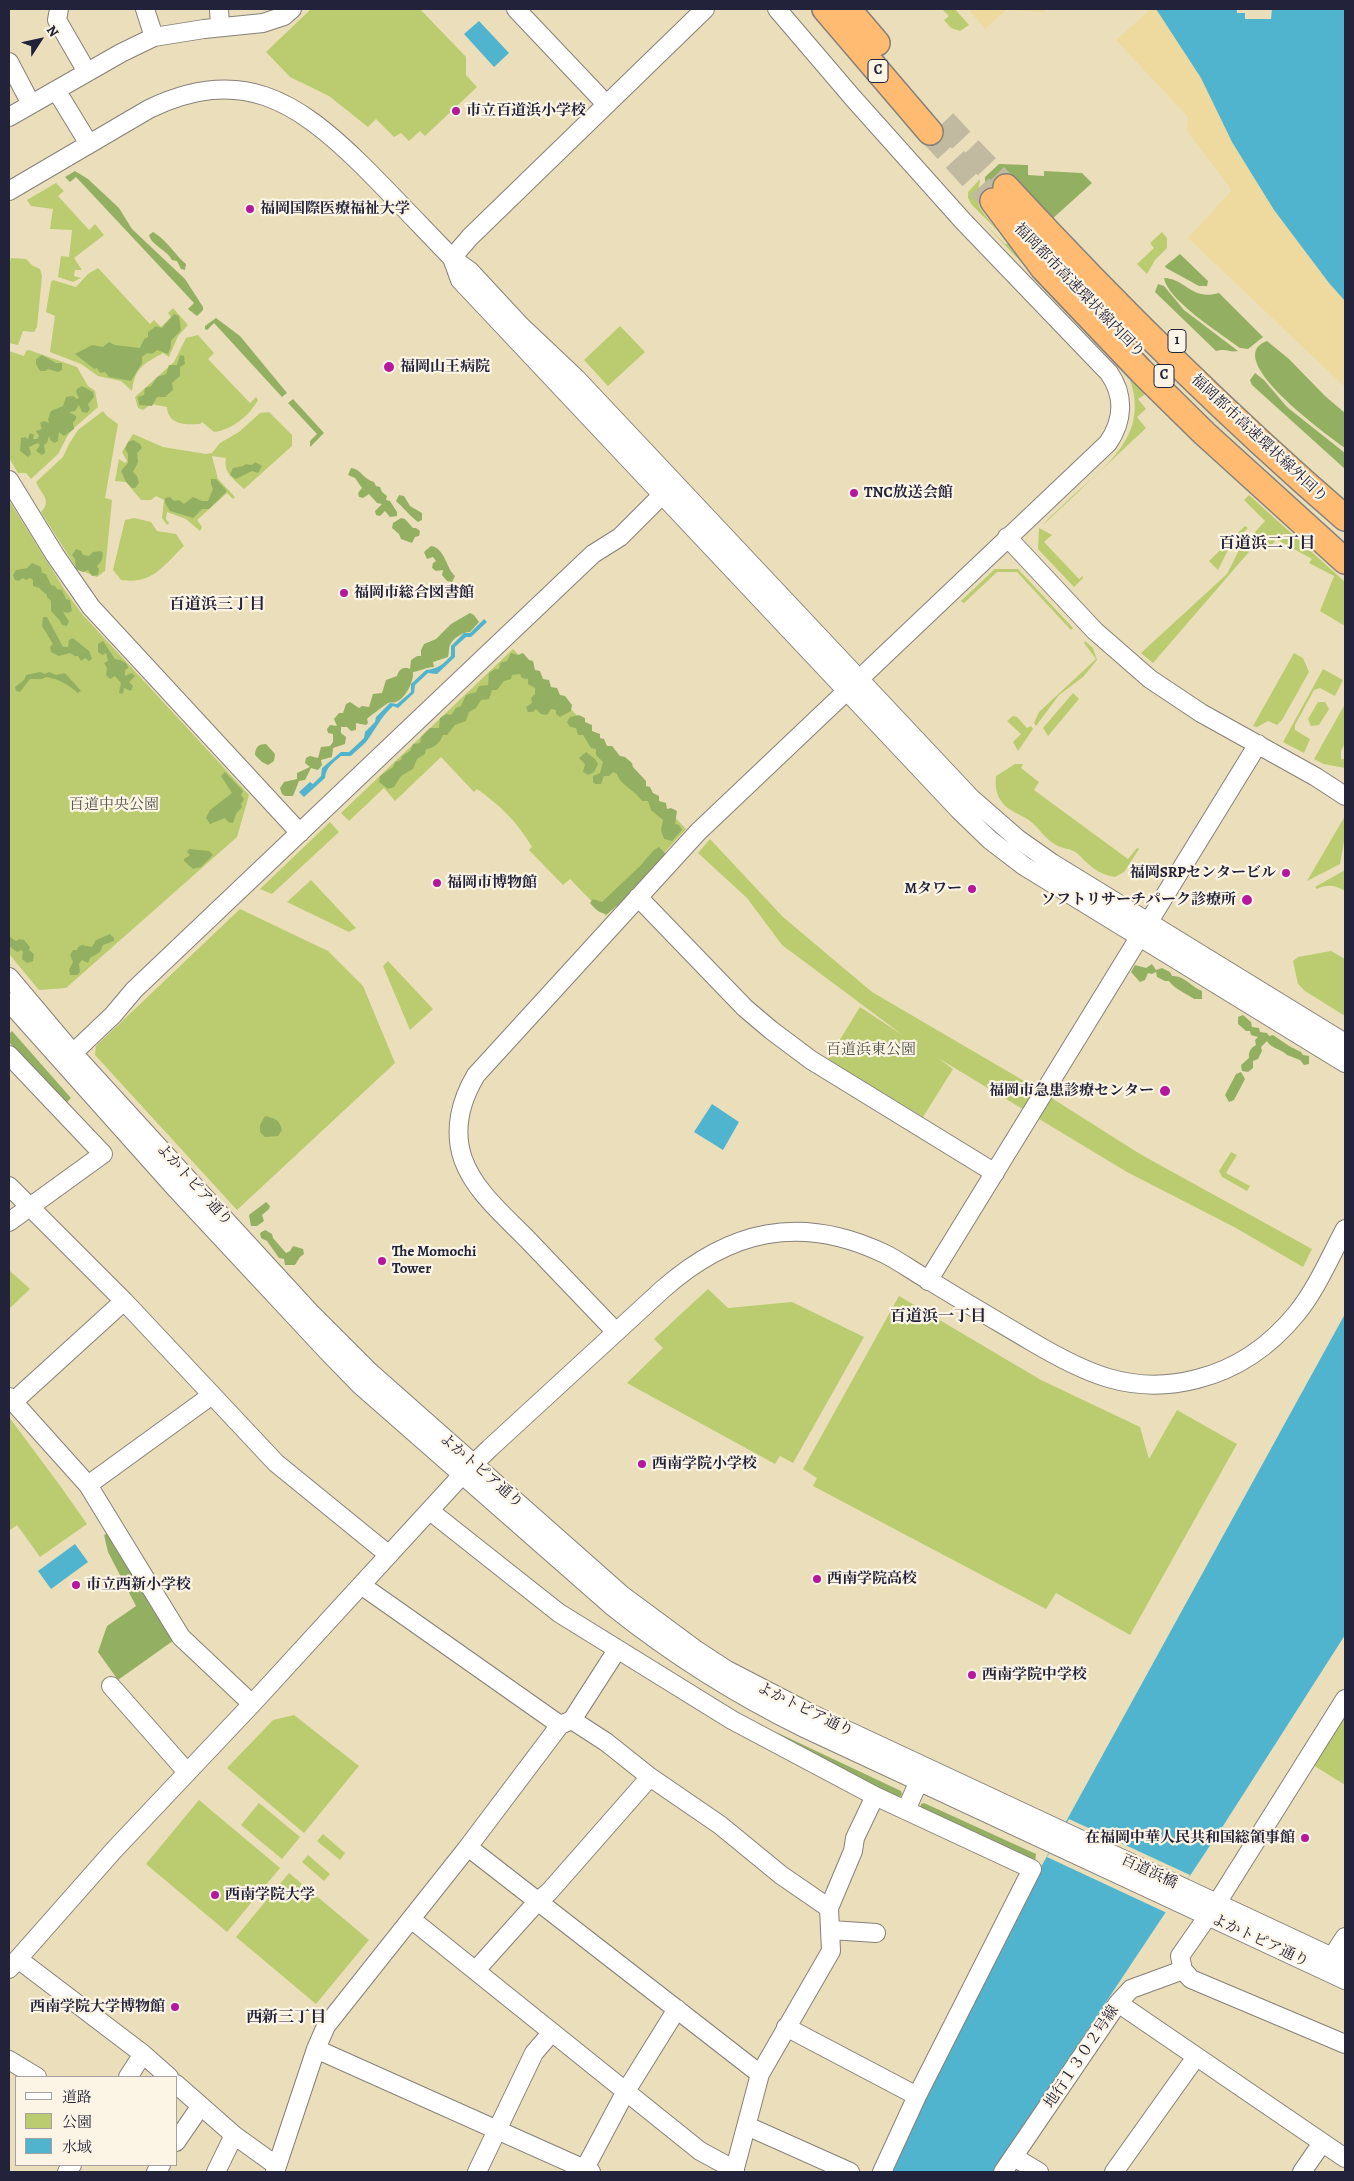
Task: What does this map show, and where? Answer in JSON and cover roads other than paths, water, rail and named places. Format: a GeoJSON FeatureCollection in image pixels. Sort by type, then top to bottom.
{"type":"FeatureCollection","features":[{"type":"Feature","properties":{"kind":"highway","name":"C"},"geometry":{"type":"LineString","coordinates":[[825,9],[937,127],[848,9]]}},
{"type":"Feature","properties":{"kind":"highway"},"geometry":{"type":"LineString","coordinates":[[999,194],[1042,268],[1141,371],[1222,449],[1345,561]]}},
{"type":"Feature","properties":{"kind":"highway","name":"1"},"geometry":{"type":"LineString","coordinates":[[999,194],[1069,242],[1237,400],[1345,498]]}},
{"type":"Feature","properties":{"kind":"highway","name":"福岡都市高速環状線外回り"},"geometry":{"type":"LineString","coordinates":[[999,194],[1062,248],[1160,347],[1345,518]]}},
{"type":"Feature","properties":{"kind":"highway","name":"福岡都市高速環状線内回り"},"geometry":{"type":"LineString","coordinates":[[999,194],[1049,261],[1148,362],[1345,540]]}},
{"type":"Feature","properties":{"kind":"highway"},"geometry":{"type":"LineString","coordinates":[[1222,449],[1243,478],[1345,570]]}},
{"type":"Feature","properties":{"kind":"street"},"geometry":{"type":"LineString","coordinates":[[59,9],[56,20],[87,72]]}},
{"type":"Feature","properties":{"kind":"street"},"geometry":{"type":"LineString","coordinates":[[145,9],[154,37]]}},
{"type":"Feature","properties":{"kind":"street"},"geometry":{"type":"LineString","coordinates":[[219,9],[220,27]]}},
{"type":"Feature","properties":{"kind":"street"},"geometry":{"type":"LineString","coordinates":[[9,117],[87,72],[154,37],[220,27],[263,23],[284,16],[292,9]]}},
{"type":"Feature","properties":{"kind":"street"},"geometry":{"type":"LineString","coordinates":[[516,9],[606,104]]}},
{"type":"Feature","properties":{"kind":"street"},"geometry":{"type":"LineString","coordinates":[[452,258],[470,237],[705,9]]}},
{"type":"Feature","properties":{"kind":"street"},"geometry":{"type":"LineString","coordinates":[[616,1332],[495,1205],[477,1184],[462,1157],[458,1126],[466,1096],[476,1075],[698,832],[1108,443],[1118,424],[1121,403],[1115,381],[939,195],[853,98],[778,9]]}},
{"type":"Feature","properties":{"kind":"street"},"geometry":{"type":"LineString","coordinates":[[9,62],[31,104]]}},
{"type":"Feature","properties":{"kind":"street"},"geometry":{"type":"LineString","coordinates":[[56,90],[89,144]]}},
{"type":"Feature","properties":{"kind":"street"},"geometry":{"type":"LineString","coordinates":[[9,192],[149,109],[173,98],[194,92],[230,90],[267,96],[309,118],[343,146],[452,258],[460,280],[860,678],[971,798],[1018,839],[1144,930],[1345,1062]]}},
{"type":"Feature","properties":{"kind":"street"},"geometry":{"type":"LineString","coordinates":[[9,480],[55,555],[91,607],[300,833]]}},
{"type":"Feature","properties":{"kind":"street"},"geometry":{"type":"LineString","coordinates":[[669,489],[845,691],[959,810],[996,844],[1024,866],[1144,930],[1345,1043]]}},
{"type":"Feature","properties":{"kind":"street"},"geometry":{"type":"LineString","coordinates":[[74,1053],[112,1016],[134,990],[593,554],[620,537],[669,489]]}},
{"type":"Feature","properties":{"kind":"street"},"geometry":{"type":"LineString","coordinates":[[1007,537],[1095,631],[1138,669],[1184,703],[1316,777],[1345,796]]}},
{"type":"Feature","properties":{"kind":"street"},"geometry":{"type":"LineString","coordinates":[[928,1281],[1258,744]]}},
{"type":"Feature","properties":{"kind":"street"},"geometry":{"type":"LineString","coordinates":[[638,897],[745,1008],[771,1030],[811,1060],[995,1173]]}},
{"type":"Feature","properties":{"kind":"street","name":"よかトピア通り"},"geometry":{"type":"LineString","coordinates":[[9,977],[74,1053],[310,1312],[468,1470],[612,1607],[650,1637],[718,1682],[759,1706],[919,1781],[1053,1835]]}},
{"type":"Feature","properties":{"kind":"street","name":"よかトピア通り"},"geometry":{"type":"LineString","coordinates":[[10,1005],[299,1322],[360,1384],[622,1595],[695,1649],[727,1670],[810,1714],[1053,1835]]}},
{"type":"Feature","properties":{"kind":"street"},"geometry":{"type":"LineString","coordinates":[[9,1055],[103,1154],[9,1222]]}},
{"type":"Feature","properties":{"kind":"street"},"geometry":{"type":"LineString","coordinates":[[9,1186],[124,1301],[276,1463],[389,1555]]}},
{"type":"Feature","properties":{"kind":"street"},"geometry":{"type":"LineString","coordinates":[[167,2076],[143,2054],[13,1964],[114,1850],[468,1470],[616,1332],[693,1264],[729,1245],[764,1234],[796,1232],[843,1238],[885,1254],[1078,1368],[1122,1382],[1155,1385],[1174,1384],[1212,1375],[1231,1367],[1249,1357],[1273,1339],[1287,1325],[1311,1294],[1345,1229]]}},
{"type":"Feature","properties":{"kind":"street"},"geometry":{"type":"LineString","coordinates":[[124,1301],[11,1399],[88,1484],[181,1637],[252,1704]]}},
{"type":"Feature","properties":{"kind":"street"},"geometry":{"type":"LineString","coordinates":[[88,1484],[212,1395]]}},
{"type":"Feature","properties":{"kind":"street"},"geometry":{"type":"LineString","coordinates":[[430,1511],[559,1613],[732,1720],[875,1796],[1032,1869],[917,2096],[882,2172]]}},
{"type":"Feature","properties":{"kind":"street"},"geometry":{"type":"LineString","coordinates":[[361,1585],[566,1723],[606,1742],[720,1826],[781,1875],[829,1908]]}},
{"type":"Feature","properties":{"kind":"street"},"geometry":{"type":"LineString","coordinates":[[638,1661],[637,1656],[650,1637]]}},
{"type":"Feature","properties":{"kind":"street"},"geometry":{"type":"LineString","coordinates":[[178,2086],[276,2169],[316,2049],[326,2026],[566,1723],[617,1650]]}},
{"type":"Feature","properties":{"kind":"street"},"geometry":{"type":"LineString","coordinates":[[111,1686],[187,1772]]}},
{"type":"Feature","properties":{"kind":"street"},"geometry":{"type":"LineString","coordinates":[[1345,1699],[1212,1910],[1180,1956],[1183,1970],[1191,1979],[1345,2044]]}},
{"type":"Feature","properties":{"kind":"street"},"geometry":{"type":"LineString","coordinates":[[476,1970],[537,1902],[549,1892],[650,1776]]}},
{"type":"Feature","properties":{"kind":"street"},"geometry":{"type":"LineString","coordinates":[[906,1810],[919,1781]]}},
{"type":"Feature","properties":{"kind":"street"},"geometry":{"type":"LineString","coordinates":[[411,1919],[700,2151],[735,2171],[760,2074],[831,1951],[829,1908],[854,1851],[856,1838],[875,1796]]}},
{"type":"Feature","properties":{"kind":"street","name":"百道浜橋"},"geometry":{"type":"LineString","coordinates":[[1053,1835],[1181,1896]]}},
{"type":"Feature","properties":{"kind":"street"},"geometry":{"type":"LineString","coordinates":[[468,1847],[760,2074]]}},
{"type":"Feature","properties":{"kind":"street","name":"よかトピア通り"},"geometry":{"type":"LineString","coordinates":[[1181,1896],[1339,1960]]}},
{"type":"Feature","properties":{"kind":"street","name":"よかトピア通り"},"geometry":{"type":"LineString","coordinates":[[1212,1910],[1345,1980]]}},
{"type":"Feature","properties":{"kind":"street"},"geometry":{"type":"LineString","coordinates":[[831,1930],[876,1933]]}},
{"type":"Feature","properties":{"kind":"street"},"geometry":{"type":"LineString","coordinates":[[1339,1960],[1345,1937]]}},
{"type":"Feature","properties":{"kind":"street","name":"地行１３０２号線"},"geometry":{"type":"LineString","coordinates":[[1003,2172],[1118,2003],[1131,1989],[1183,1970]]}},
{"type":"Feature","properties":{"kind":"street"},"geometry":{"type":"LineString","coordinates":[[1118,2003],[1345,2158]]}},
{"type":"Feature","properties":{"kind":"street"},"geometry":{"type":"LineString","coordinates":[[316,2049],[586,2171],[626,2091],[677,2009]]}},
{"type":"Feature","properties":{"kind":"street"},"geometry":{"type":"LineString","coordinates":[[786,2027],[917,2096]]}},
{"type":"Feature","properties":{"kind":"street"},"geometry":{"type":"LineString","coordinates":[[477,2172],[534,2053],[552,2032]]}},
{"type":"Feature","properties":{"kind":"street"},"geometry":{"type":"LineString","coordinates":[[129,2076],[143,2054]]}},
{"type":"Feature","properties":{"kind":"street"},"geometry":{"type":"LineString","coordinates":[[1114,2172],[1196,2057]]}},
{"type":"Feature","properties":{"kind":"street"},"geometry":{"type":"LineString","coordinates":[[9,2060],[35,2076]]}},
{"type":"Feature","properties":{"kind":"street"},"geometry":{"type":"LineString","coordinates":[[178,2139],[200,2106]]}},
{"type":"Feature","properties":{"kind":"street"},"geometry":{"type":"LineString","coordinates":[[747,2126],[850,2172]]}},
{"type":"Feature","properties":{"kind":"street"},"geometry":{"type":"LineString","coordinates":[[216,2172],[234,2135]]}},
{"type":"Feature","properties":{"kind":"street"},"geometry":{"type":"LineString","coordinates":[[1302,2172],[1322,2143]]}},
{"type":"Feature","properties":{"kind":"street"},"geometry":{"type":"LineString","coordinates":[[1014,2157],[1039,2172]]}},
{"type":"Feature","properties":{"kind":"water"},"geometry":{"type":"Polygon","coordinates":[[[1156,9],[1237,9],[1237,13],[1245,13],[1245,19],[1271,19],[1272,9],[1345,9],[1345,301],[1329,283],[1274,210],[1232,142],[1201,78],[1156,9]]]}},
{"type":"Feature","properties":{"kind":"water"},"geometry":{"type":"Polygon","coordinates":[[[479,21],[509,53],[494,67],[464,34],[479,21]]]}},
{"type":"Feature","properties":{"kind":"water"},"geometry":{"type":"Polygon","coordinates":[[[484,619],[487,622],[471,637],[466,637],[455,647],[455,657],[437,674],[428,673],[415,685],[414,693],[398,708],[393,706],[389,710],[363,746],[351,756],[341,756],[335,761],[328,768],[325,778],[304,797],[299,792],[310,782],[313,784],[321,776],[322,768],[341,752],[349,752],[364,738],[365,732],[375,722],[376,717],[390,703],[397,704],[411,692],[411,684],[426,670],[437,667],[451,656],[451,646],[464,633],[470,633],[484,619]]]}},
{"type":"Feature","properties":{"kind":"water"},"geometry":{"type":"Polygon","coordinates":[[[712,1104],[739,1122],[723,1150],[694,1132],[712,1104]]]}},
{"type":"Feature","properties":{"kind":"water"},"geometry":{"type":"Polygon","coordinates":[[[1345,1314],[1345,1635],[1223,1826],[993,2172],[891,2172],[968,2008],[1041,1867],[1345,1314]]]}},
{"type":"Feature","properties":{"kind":"water"},"geometry":{"type":"Polygon","coordinates":[[[75,1544],[88,1562],[51,1589],[38,1571],[75,1544]]]}},
{"type":"Feature","properties":{"kind":"tunnel"},"geometry":{"type":"LineString","coordinates":[[944,122],[1006,187]]}},
{"type":"Feature","properties":{"kind":"tunnel"},"geometry":{"type":"LineString","coordinates":[[930,132],[993,201]]}},
{"type":"Feature","properties":{"kind":"place","name":"市立百道浜小学校"},"geometry":{"type":"Point","coordinates":[456,111]}},
{"type":"Feature","properties":{"kind":"place","name":"福岡国際医療福祉大学"},"geometry":{"type":"Point","coordinates":[250,209]}},
{"type":"Feature","properties":{"kind":"place","name":"福岡山王病院"},"geometry":{"type":"Point","coordinates":[389,367]}},
{"type":"Feature","properties":{"kind":"place","name":"TNC放送会館"},"geometry":{"type":"Point","coordinates":[854,493]}},
{"type":"Feature","properties":{"kind":"place","name":"福岡市総合図書館"},"geometry":{"type":"Point","coordinates":[344,593]}},
{"type":"Feature","properties":{"kind":"place","name":"福岡SRPセンタービル"},"geometry":{"type":"Point","coordinates":[1286,873]}},
{"type":"Feature","properties":{"kind":"place","name":"福岡市博物館"},"geometry":{"type":"Point","coordinates":[437,883]}},
{"type":"Feature","properties":{"kind":"place","name":"Mタワー"},"geometry":{"type":"Point","coordinates":[972,889]}},
{"type":"Feature","properties":{"kind":"place","name":"ソフトリサーチパーク診療所"},"geometry":{"type":"Point","coordinates":[1247,900]}},
{"type":"Feature","properties":{"kind":"place","name":"福岡市急患診療センター"},"geometry":{"type":"Point","coordinates":[1165,1091]}},
{"type":"Feature","properties":{"kind":"place","name":"The Momochi Tower"},"geometry":{"type":"Point","coordinates":[382,1261]}},
{"type":"Feature","properties":{"kind":"place","name":"西南学院小学校"},"geometry":{"type":"Point","coordinates":[642,1464]}},
{"type":"Feature","properties":{"kind":"place","name":"西南学院高校"},"geometry":{"type":"Point","coordinates":[817,1579]}},
{"type":"Feature","properties":{"kind":"place","name":"市立西新小学校"},"geometry":{"type":"Point","coordinates":[76,1585]}},
{"type":"Feature","properties":{"kind":"place","name":"西南学院中学校"},"geometry":{"type":"Point","coordinates":[972,1675]}},
{"type":"Feature","properties":{"kind":"place","name":"在福岡中華人民共和国総領事館"},"geometry":{"type":"Point","coordinates":[1305,1838]}},
{"type":"Feature","properties":{"kind":"place","name":"西南学院大学"},"geometry":{"type":"Point","coordinates":[215,1895]}},
{"type":"Feature","properties":{"kind":"place","name":"西南学院大学博物館"},"geometry":{"type":"Point","coordinates":[175,2007]}},
{"type":"Feature","properties":{"kind":"district","name":"百道浜二丁目"},"geometry":{"type":"Point","coordinates":[1267,544]}},
{"type":"Feature","properties":{"kind":"district","name":"百道浜三丁目"},"geometry":{"type":"Point","coordinates":[217,605]}},
{"type":"Feature","properties":{"kind":"district","name":"百道浜一丁目"},"geometry":{"type":"Point","coordinates":[938,1317]}},
{"type":"Feature","properties":{"kind":"district","name":"西新三丁目"},"geometry":{"type":"Point","coordinates":[286,2018]}},
{"type":"Feature","properties":{"kind":"park label","name":"百道中央公園"},"geometry":{"type":"Point","coordinates":[114,805]}},
{"type":"Feature","properties":{"kind":"park label","name":"百道浜東公園"},"geometry":{"type":"Point","coordinates":[871,1050]}}]}
